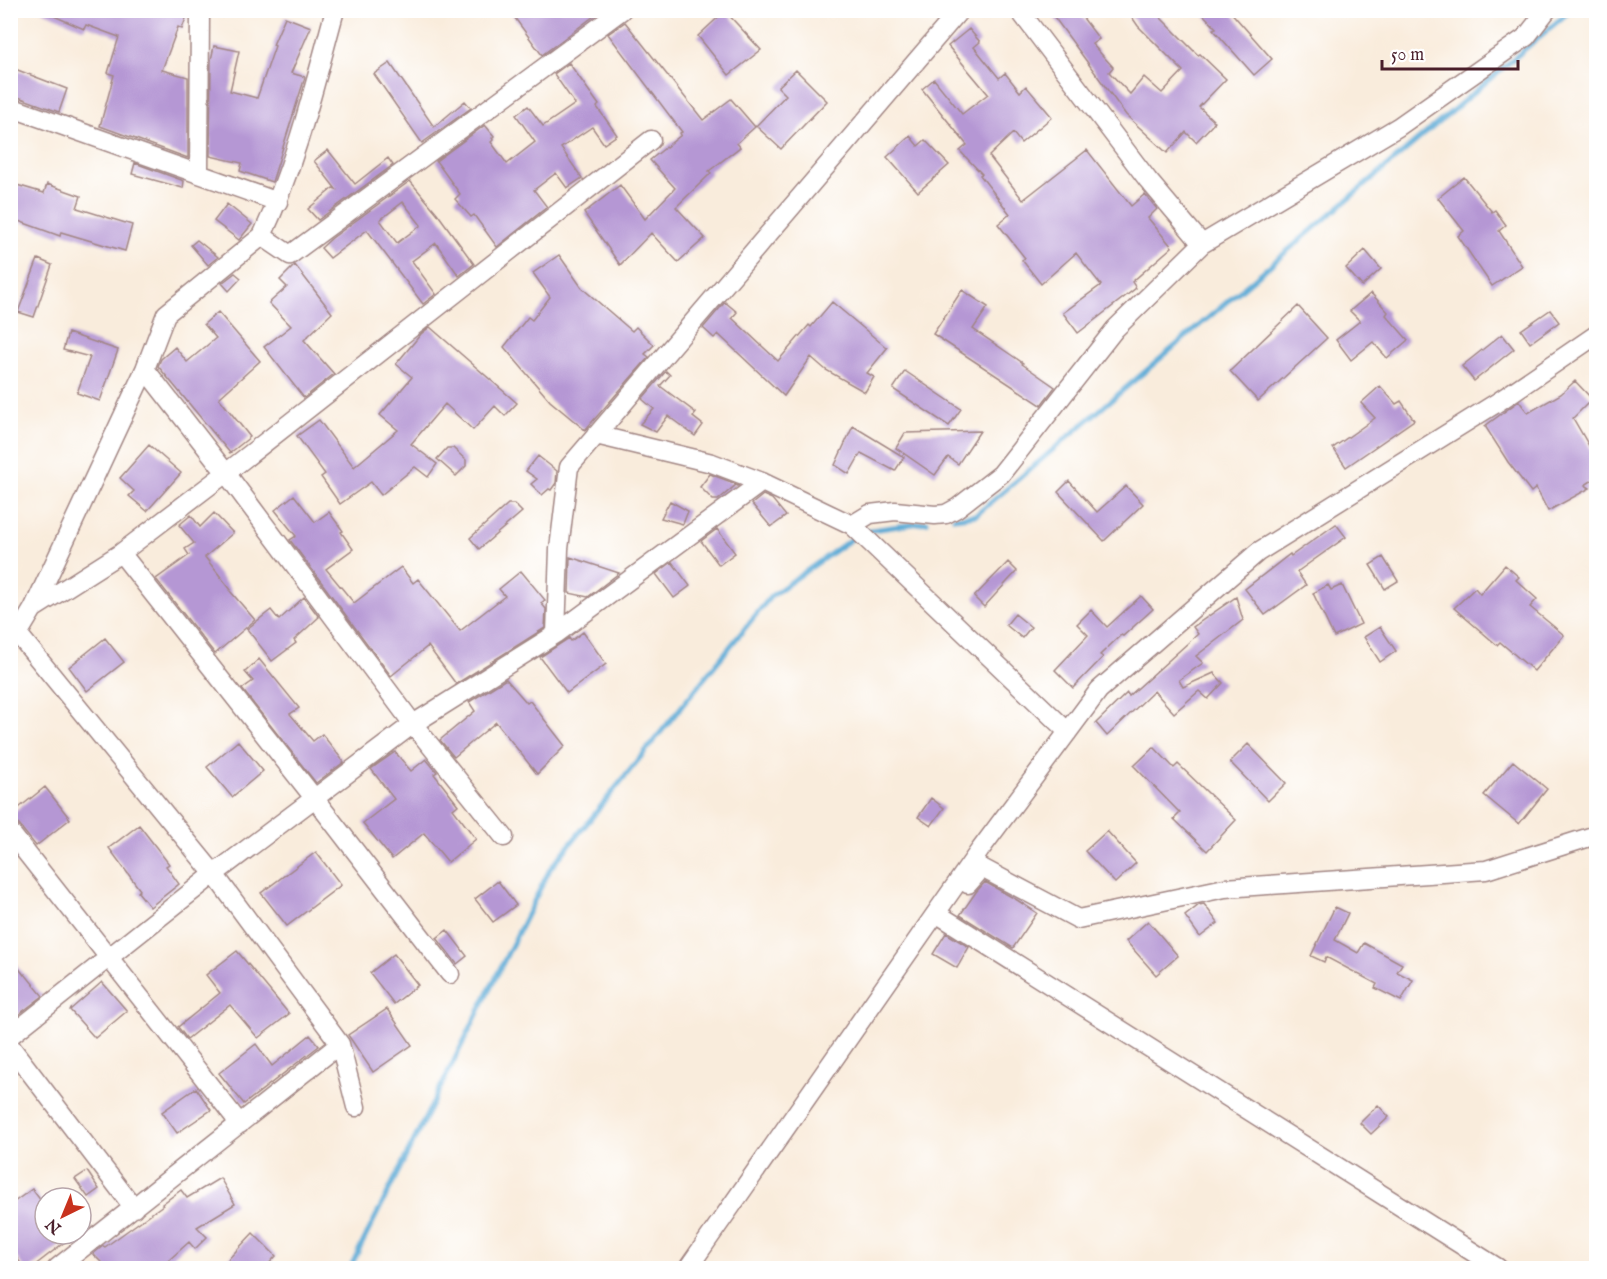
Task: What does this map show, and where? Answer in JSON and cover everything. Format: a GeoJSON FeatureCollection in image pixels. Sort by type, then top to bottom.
{"type":"FeatureCollection","features":[{"type":"Feature","properties":{"kind":"street"},"geometry":{"type":"LineString","coordinates":[[199,174],[200,10]]}},
{"type":"Feature","properties":{"kind":"street"},"geometry":{"type":"LineString","coordinates":[[262,236],[290,255],[621,10]]}},
{"type":"Feature","properties":{"kind":"street"},"geometry":{"type":"LineString","coordinates":[[556,634],[559,549],[569,467],[960,10]]}},
{"type":"Feature","properties":{"kind":"street"},"geometry":{"type":"LineString","coordinates":[[1019,10],[1148,180],[1202,244]]}},
{"type":"Feature","properties":{"kind":"street"},"geometry":{"type":"LineString","coordinates":[[852,525],[870,514],[895,511],[935,515],[946,514],[957,508],[1001,474],[1115,329],[1202,244],[1398,127],[1526,37],[1547,10]]}},
{"type":"Feature","properties":{"kind":"street"},"geometry":{"type":"LineString","coordinates":[[329,12],[309,108],[278,202],[262,236],[166,314],[145,369],[33,609],[14,637],[214,874],[340,1044],[356,1107]]}},
{"type":"Feature","properties":{"kind":"street"},"geometry":{"type":"LineString","coordinates":[[10,107],[278,202]]}},
{"type":"Feature","properties":{"kind":"street"},"geometry":{"type":"LineString","coordinates":[[33,609],[121,553],[651,140]]}},
{"type":"Feature","properties":{"kind":"street"},"geometry":{"type":"LineString","coordinates":[[688,1269],[938,914],[980,850],[1099,690],[1258,552],[1498,402],[1596,335]]}},
{"type":"Feature","properties":{"kind":"street"},"geometry":{"type":"LineString","coordinates":[[145,369],[226,472],[413,724],[504,837]]}},
{"type":"Feature","properties":{"kind":"street"},"geometry":{"type":"LineString","coordinates":[[597,435],[712,463],[762,482],[852,525],[1068,732]]}},
{"type":"Feature","properties":{"kind":"street"},"geometry":{"type":"LineString","coordinates":[[10,1036],[214,874],[413,724],[556,634],[762,482]]}},
{"type":"Feature","properties":{"kind":"street"},"geometry":{"type":"LineString","coordinates":[[121,553],[450,974]]}},
{"type":"Feature","properties":{"kind":"street"},"geometry":{"type":"LineString","coordinates":[[10,832],[240,1124]]}},
{"type":"Feature","properties":{"kind":"street"},"geometry":{"type":"LineString","coordinates":[[938,914],[982,868],[1078,919],[1225,888],[1486,870],[1596,835]]}},
{"type":"Feature","properties":{"kind":"street"},"geometry":{"type":"LineString","coordinates":[[938,914],[1498,1269]]}},
{"type":"Feature","properties":{"kind":"street"},"geometry":{"type":"LineString","coordinates":[[57,1269],[340,1044]]}},
{"type":"Feature","properties":{"kind":"street"},"geometry":{"type":"LineString","coordinates":[[10,1046],[134,1208]]}},
{"type":"Feature","properties":{"kind":"building"},"geometry":{"type":"Polygon","coordinates":[[[40,10],[129,10],[142,15],[144,10],[189,10],[182,29],[178,27],[162,70],[188,77],[188,158],[100,126],[114,75],[108,73],[119,37],[86,25],[84,29],[40,10]]]}},
{"type":"Feature","properties":{"kind":"building"},"geometry":{"type":"Polygon","coordinates":[[[509,10],[602,10],[542,55],[509,10]]]}},
{"type":"Feature","properties":{"kind":"building"},"geometry":{"type":"Polygon","coordinates":[[[1049,10],[1077,10],[1099,39],[1092,44],[1113,67],[1109,72],[1130,94],[1144,77],[1162,93],[1183,71],[1138,26],[1127,10],[1153,10],[1226,79],[1199,107],[1215,122],[1196,142],[1186,132],[1167,153],[1126,115],[1049,10]]]}},
{"type":"Feature","properties":{"kind":"building"},"geometry":{"type":"Polygon","coordinates":[[[1199,10],[1229,10],[1272,59],[1254,75],[1199,10]]]}},
{"type":"Feature","properties":{"kind":"building"},"geometry":{"type":"Polygon","coordinates":[[[725,11],[761,50],[729,75],[698,36],[725,11]]]}},
{"type":"Feature","properties":{"kind":"building"},"geometry":{"type":"Polygon","coordinates":[[[285,17],[311,27],[291,73],[305,77],[272,182],[240,171],[242,163],[210,156],[211,60],[214,46],[239,51],[230,91],[257,98],[275,46],[273,45],[285,17]]]}},
{"type":"Feature","properties":{"kind":"building"},"geometry":{"type":"Polygon","coordinates":[[[625,22],[703,120],[731,99],[755,127],[737,143],[740,147],[709,171],[711,173],[676,207],[705,238],[678,262],[651,233],[620,265],[584,213],[620,185],[645,219],[675,188],[650,160],[682,132],[608,34],[625,22]]]}},
{"type":"Feature","properties":{"kind":"building"},"geometry":{"type":"Polygon","coordinates":[[[969,29],[980,42],[974,47],[999,78],[1005,73],[1020,92],[1026,86],[1052,117],[1021,143],[1013,133],[989,156],[1023,200],[1087,150],[1131,206],[1145,194],[1157,209],[1148,218],[1172,247],[1132,282],[1136,288],[1078,333],[1063,313],[1101,285],[1076,253],[1041,284],[1022,260],[1025,258],[998,224],[1010,214],[980,175],[982,174],[960,151],[967,145],[922,89],[934,79],[962,114],[988,94],[948,46],[969,29]]]}},
{"type":"Feature","properties":{"kind":"building"},"geometry":{"type":"Polygon","coordinates":[[[390,63],[434,127],[465,101],[471,108],[422,143],[374,74],[390,63]]]}},
{"type":"Feature","properties":{"kind":"building"},"geometry":{"type":"Polygon","coordinates":[[[569,63],[617,135],[604,144],[592,127],[561,148],[582,178],[567,188],[556,173],[534,190],[547,207],[497,247],[474,215],[471,217],[455,199],[460,194],[436,161],[485,125],[494,136],[491,142],[507,164],[535,142],[516,115],[528,106],[543,126],[575,104],[554,74],[569,63]]]}},
{"type":"Feature","properties":{"kind":"building"},"geometry":{"type":"Polygon","coordinates":[[[15,69],[67,89],[59,112],[10,94],[10,81],[15,69]]]}},
{"type":"Feature","properties":{"kind":"building"},"geometry":{"type":"Polygon","coordinates":[[[796,70],[827,101],[781,149],[756,126],[786,95],[778,87],[796,70]]]}},
{"type":"Feature","properties":{"kind":"building"},"geometry":{"type":"Polygon","coordinates":[[[910,136],[918,146],[925,140],[949,165],[918,192],[887,157],[910,136]]]}},
{"type":"Feature","properties":{"kind":"building"},"geometry":{"type":"Polygon","coordinates":[[[328,150],[355,184],[388,158],[393,165],[318,220],[308,209],[333,188],[336,189],[314,161],[328,150]]]}},
{"type":"Feature","properties":{"kind":"building"},"geometry":{"type":"Polygon","coordinates":[[[135,163],[184,181],[183,188],[132,174],[135,163]]]}},
{"type":"Feature","properties":{"kind":"building"},"geometry":{"type":"Polygon","coordinates":[[[1464,177],[1492,212],[1495,210],[1506,225],[1499,231],[1522,266],[1492,286],[1458,236],[1464,231],[1438,198],[1464,177]]]}},
{"type":"Feature","properties":{"kind":"building"},"geometry":{"type":"Polygon","coordinates":[[[410,181],[437,213],[474,264],[459,276],[436,243],[412,261],[436,294],[423,304],[367,230],[330,258],[321,248],[410,181]],[[403,202],[380,220],[397,243],[421,225],[403,202]]]}},
{"type":"Feature","properties":{"kind":"building"},"geometry":{"type":"Polygon","coordinates":[[[10,183],[44,193],[47,184],[81,196],[77,208],[132,225],[125,251],[61,232],[60,236],[10,218],[10,183]]]}},
{"type":"Feature","properties":{"kind":"building"},"geometry":{"type":"Polygon","coordinates":[[[227,204],[252,224],[239,240],[214,221],[227,204]]]}},
{"type":"Feature","properties":{"kind":"building"},"geometry":{"type":"Polygon","coordinates":[[[197,240],[218,257],[208,265],[191,245],[197,240]]]}},
{"type":"Feature","properties":{"kind":"building"},"geometry":{"type":"Polygon","coordinates":[[[1365,250],[1381,269],[1362,286],[1346,268],[1365,250]]]}},
{"type":"Feature","properties":{"kind":"building"},"geometry":{"type":"Polygon","coordinates":[[[559,255],[582,288],[632,331],[636,327],[654,345],[645,354],[649,357],[585,430],[550,401],[504,347],[528,317],[532,320],[550,297],[533,273],[559,255]]]}},
{"type":"Feature","properties":{"kind":"building"},"geometry":{"type":"Polygon","coordinates":[[[38,259],[52,265],[34,317],[18,312],[38,259]]]}},
{"type":"Feature","properties":{"kind":"building"},"geometry":{"type":"Polygon","coordinates":[[[295,265],[332,313],[304,340],[334,374],[304,398],[264,347],[291,326],[269,303],[287,287],[280,280],[295,265]]]}},
{"type":"Feature","properties":{"kind":"building"},"geometry":{"type":"Polygon","coordinates":[[[235,273],[241,278],[229,291],[222,283],[235,273]]]}},
{"type":"Feature","properties":{"kind":"building"},"geometry":{"type":"Polygon","coordinates":[[[962,290],[988,307],[973,329],[1055,387],[1041,405],[933,334],[962,290]]]}},
{"type":"Feature","properties":{"kind":"building"},"geometry":{"type":"Polygon","coordinates":[[[1371,293],[1388,312],[1386,315],[1408,340],[1387,358],[1373,342],[1351,360],[1336,340],[1360,321],[1350,311],[1371,293]]]}},
{"type":"Feature","properties":{"kind":"building"},"geometry":{"type":"Polygon","coordinates":[[[725,302],[737,312],[732,318],[778,361],[832,302],[887,348],[867,373],[874,377],[865,392],[826,370],[811,357],[784,396],[718,334],[714,338],[703,328],[725,302]]]}},
{"type":"Feature","properties":{"kind":"building"},"geometry":{"type":"Polygon","coordinates":[[[1298,306],[1327,338],[1258,401],[1230,371],[1298,306]]]}},
{"type":"Feature","properties":{"kind":"building"},"geometry":{"type":"Polygon","coordinates":[[[1550,310],[1559,322],[1530,343],[1521,330],[1550,310]]]}},
{"type":"Feature","properties":{"kind":"building"},"geometry":{"type":"Polygon","coordinates":[[[218,312],[260,361],[219,398],[250,437],[230,453],[158,366],[161,359],[175,347],[187,362],[216,338],[204,324],[218,312]]]}},
{"type":"Feature","properties":{"kind":"building"},"geometry":{"type":"Polygon","coordinates":[[[430,327],[517,403],[505,416],[495,406],[473,430],[445,404],[411,444],[437,464],[428,477],[415,467],[381,495],[371,482],[340,504],[321,477],[325,474],[297,436],[319,420],[354,467],[398,430],[380,415],[412,377],[396,364],[421,334],[430,327]]]}},
{"type":"Feature","properties":{"kind":"building"},"geometry":{"type":"Polygon","coordinates":[[[68,333],[118,350],[100,401],[77,393],[90,357],[63,350],[68,333]]]}},
{"type":"Feature","properties":{"kind":"building"},"geometry":{"type":"Polygon","coordinates":[[[1502,334],[1514,349],[1474,381],[1462,366],[1502,334]]]}},
{"type":"Feature","properties":{"kind":"building"},"geometry":{"type":"Polygon","coordinates":[[[666,371],[670,375],[660,386],[696,413],[693,417],[703,425],[695,436],[668,416],[656,432],[640,424],[654,409],[642,399],[666,371]]]}},
{"type":"Feature","properties":{"kind":"building"},"geometry":{"type":"Polygon","coordinates":[[[905,371],[961,409],[949,426],[893,389],[905,371]]]}},
{"type":"Feature","properties":{"kind":"building"},"geometry":{"type":"Polygon","coordinates":[[[1575,381],[1592,399],[1573,418],[1596,458],[1596,478],[1585,485],[1590,488],[1548,511],[1536,488],[1531,492],[1485,426],[1519,401],[1528,413],[1561,394],[1575,381]]]}},
{"type":"Feature","properties":{"kind":"building"},"geometry":{"type":"Polygon","coordinates":[[[1380,386],[1396,404],[1401,401],[1414,420],[1346,467],[1333,448],[1375,418],[1361,403],[1380,386]]]}},
{"type":"Feature","properties":{"kind":"building"},"geometry":{"type":"Polygon","coordinates":[[[853,426],[904,457],[895,471],[861,453],[849,474],[835,465],[853,426]]]}},
{"type":"Feature","properties":{"kind":"building"},"geometry":{"type":"Polygon","coordinates":[[[980,431],[958,464],[948,457],[935,475],[896,448],[905,433],[980,431]]]}},
{"type":"Feature","properties":{"kind":"building"},"geometry":{"type":"Polygon","coordinates":[[[149,445],[181,473],[147,511],[129,496],[134,491],[120,478],[149,445]]]}},
{"type":"Feature","properties":{"kind":"building"},"geometry":{"type":"Polygon","coordinates":[[[447,448],[453,448],[466,460],[466,466],[456,476],[437,459],[447,448]]]}},
{"type":"Feature","properties":{"kind":"building"},"geometry":{"type":"Polygon","coordinates":[[[538,456],[557,471],[556,483],[551,490],[549,489],[542,495],[531,484],[537,479],[526,471],[538,456]]]}},
{"type":"Feature","properties":{"kind":"building"},"geometry":{"type":"Polygon","coordinates":[[[710,474],[739,485],[718,500],[713,500],[700,487],[710,474]]]}},
{"type":"Feature","properties":{"kind":"building"},"geometry":{"type":"Polygon","coordinates":[[[1069,481],[1097,512],[1126,486],[1143,504],[1104,541],[1058,492],[1069,481]]]}},
{"type":"Feature","properties":{"kind":"building"},"geometry":{"type":"Polygon","coordinates":[[[294,495],[315,522],[329,512],[353,549],[326,569],[354,603],[401,567],[413,583],[418,579],[460,631],[505,596],[499,589],[521,571],[545,600],[541,603],[546,609],[545,628],[456,684],[428,646],[391,676],[290,540],[296,536],[275,510],[294,495]]]}},
{"type":"Feature","properties":{"kind":"building"},"geometry":{"type":"Polygon","coordinates":[[[763,495],[772,499],[786,516],[771,527],[752,504],[763,495]]]}},
{"type":"Feature","properties":{"kind":"building"},"geometry":{"type":"Polygon","coordinates":[[[670,501],[688,511],[683,524],[661,518],[670,501]]]}},
{"type":"Feature","properties":{"kind":"building"},"geometry":{"type":"Polygon","coordinates":[[[508,504],[514,504],[522,512],[479,549],[470,538],[508,504]]]}},
{"type":"Feature","properties":{"kind":"building"},"geometry":{"type":"Polygon","coordinates":[[[214,513],[233,533],[205,557],[255,620],[215,654],[156,579],[189,555],[185,549],[194,543],[179,525],[191,515],[200,527],[214,513]]]}},
{"type":"Feature","properties":{"kind":"building"},"geometry":{"type":"Polygon","coordinates":[[[1336,524],[1346,537],[1297,572],[1306,585],[1265,615],[1245,589],[1290,554],[1291,556],[1336,524]]]}},
{"type":"Feature","properties":{"kind":"building"},"geometry":{"type":"Polygon","coordinates":[[[717,529],[735,553],[719,565],[701,541],[717,529]]]}},
{"type":"Feature","properties":{"kind":"building"},"geometry":{"type":"Polygon","coordinates":[[[570,557],[619,573],[588,597],[569,593],[570,557]]]}},
{"type":"Feature","properties":{"kind":"building"},"geometry":{"type":"Polygon","coordinates":[[[1383,557],[1398,581],[1385,589],[1370,565],[1383,557]]]}},
{"type":"Feature","properties":{"kind":"building"},"geometry":{"type":"Polygon","coordinates":[[[672,562],[690,586],[674,598],[656,574],[672,562]]]}},
{"type":"Feature","properties":{"kind":"building"},"geometry":{"type":"Polygon","coordinates":[[[1008,562],[1017,571],[984,607],[974,597],[1008,562]]]}},
{"type":"Feature","properties":{"kind":"building"},"geometry":{"type":"Polygon","coordinates":[[[1505,565],[1519,577],[1516,580],[1537,599],[1530,607],[1564,635],[1534,671],[1500,642],[1497,645],[1454,608],[1475,588],[1480,594],[1505,565]]]}},
{"type":"Feature","properties":{"kind":"building"},"geometry":{"type":"Polygon","coordinates":[[[1328,585],[1331,590],[1342,585],[1361,624],[1334,637],[1313,593],[1328,585]]]}},
{"type":"Feature","properties":{"kind":"building"},"geometry":{"type":"Polygon","coordinates":[[[1141,596],[1153,609],[1100,655],[1103,657],[1073,688],[1055,670],[1088,635],[1077,624],[1091,610],[1107,627],[1141,596]]]}},
{"type":"Feature","properties":{"kind":"building"},"geometry":{"type":"Polygon","coordinates":[[[304,597],[319,617],[294,640],[296,643],[272,661],[247,629],[271,610],[279,620],[304,597]]]}},
{"type":"Feature","properties":{"kind":"building"},"geometry":{"type":"Polygon","coordinates":[[[1236,597],[1243,620],[1196,656],[1203,663],[1179,680],[1183,687],[1214,673],[1223,683],[1208,699],[1199,691],[1174,713],[1154,691],[1107,736],[1096,723],[1127,693],[1129,696],[1198,634],[1193,627],[1236,597]]]}},
{"type":"Feature","properties":{"kind":"building"},"geometry":{"type":"Polygon","coordinates":[[[1015,614],[1031,627],[1022,638],[1006,625],[1015,614]]]}},
{"type":"Feature","properties":{"kind":"building"},"geometry":{"type":"Polygon","coordinates":[[[1380,627],[1396,651],[1380,662],[1364,637],[1380,627]]]}},
{"type":"Feature","properties":{"kind":"building"},"geometry":{"type":"Polygon","coordinates":[[[583,632],[606,664],[567,693],[540,657],[569,638],[571,641],[583,632]]]}},
{"type":"Feature","properties":{"kind":"building"},"geometry":{"type":"Polygon","coordinates":[[[105,638],[124,662],[87,691],[69,667],[105,638]]]}},
{"type":"Feature","properties":{"kind":"building"},"geometry":{"type":"Polygon","coordinates":[[[259,659],[299,708],[290,714],[313,741],[322,734],[344,762],[316,783],[242,689],[253,681],[245,672],[259,659]]]}},
{"type":"Feature","properties":{"kind":"building"},"geometry":{"type":"Polygon","coordinates":[[[506,679],[527,703],[530,701],[565,746],[537,774],[496,722],[454,757],[440,740],[475,711],[469,702],[506,679]]]}},
{"type":"Feature","properties":{"kind":"building"},"geometry":{"type":"Polygon","coordinates":[[[238,741],[263,771],[232,797],[207,767],[238,741]]]}},
{"type":"Feature","properties":{"kind":"building"},"geometry":{"type":"Polygon","coordinates":[[[1248,744],[1286,783],[1268,801],[1230,762],[1248,744]]]}},
{"type":"Feature","properties":{"kind":"building"},"geometry":{"type":"Polygon","coordinates":[[[1154,747],[1174,768],[1178,764],[1236,820],[1207,851],[1174,819],[1180,813],[1134,766],[1154,747]]]}},
{"type":"Feature","properties":{"kind":"building"},"geometry":{"type":"Polygon","coordinates":[[[395,752],[411,771],[426,759],[437,772],[434,774],[458,805],[453,809],[476,839],[448,862],[424,833],[392,859],[363,823],[394,799],[371,769],[395,752]]]}},
{"type":"Feature","properties":{"kind":"building"},"geometry":{"type":"Polygon","coordinates":[[[1513,761],[1547,789],[1519,824],[1484,795],[1513,761]]]}},
{"type":"Feature","properties":{"kind":"building"},"geometry":{"type":"Polygon","coordinates":[[[45,787],[70,819],[36,846],[10,815],[45,787]]]}},
{"type":"Feature","properties":{"kind":"building"},"geometry":{"type":"Polygon","coordinates":[[[931,798],[944,808],[931,826],[918,817],[931,798]]]}},
{"type":"Feature","properties":{"kind":"building"},"geometry":{"type":"Polygon","coordinates":[[[139,825],[169,864],[166,866],[179,884],[150,907],[109,848],[139,825]]]}},
{"type":"Feature","properties":{"kind":"building"},"geometry":{"type":"Polygon","coordinates":[[[1107,831],[1136,863],[1115,883],[1085,851],[1107,831]]]}},
{"type":"Feature","properties":{"kind":"building"},"geometry":{"type":"Polygon","coordinates":[[[316,852],[341,885],[287,926],[261,893],[316,852]]]}},
{"type":"Feature","properties":{"kind":"building"},"geometry":{"type":"Polygon","coordinates":[[[498,881],[516,905],[493,922],[475,899],[498,881]]]}},
{"type":"Feature","properties":{"kind":"building"},"geometry":{"type":"Polygon","coordinates":[[[985,882],[1037,913],[1013,948],[960,915],[985,882]]]}},
{"type":"Feature","properties":{"kind":"building"},"geometry":{"type":"Polygon","coordinates":[[[1204,904],[1218,923],[1200,937],[1185,916],[1199,905],[1204,904]]]}},
{"type":"Feature","properties":{"kind":"building"},"geometry":{"type":"Polygon","coordinates":[[[1335,907],[1348,913],[1335,940],[1358,953],[1364,943],[1402,964],[1397,972],[1413,980],[1401,1001],[1375,988],[1377,984],[1326,957],[1324,962],[1311,956],[1335,907]]]}},
{"type":"Feature","properties":{"kind":"building"},"geometry":{"type":"Polygon","coordinates":[[[1148,921],[1178,956],[1156,975],[1126,941],[1148,921]]]}},
{"type":"Feature","properties":{"kind":"building"},"geometry":{"type":"Polygon","coordinates":[[[447,930],[467,956],[457,964],[437,938],[447,930]]]}},
{"type":"Feature","properties":{"kind":"building"},"geometry":{"type":"Polygon","coordinates":[[[946,933],[969,947],[957,968],[933,954],[946,933]]]}},
{"type":"Feature","properties":{"kind":"building"},"geometry":{"type":"Polygon","coordinates":[[[237,951],[289,1014],[258,1038],[230,1005],[187,1039],[178,1027],[220,993],[206,975],[237,951]]]}},
{"type":"Feature","properties":{"kind":"building"},"geometry":{"type":"Polygon","coordinates":[[[394,954],[418,985],[394,1004],[370,973],[394,954]]]}},
{"type":"Feature","properties":{"kind":"building"},"geometry":{"type":"Polygon","coordinates":[[[10,957],[43,996],[10,1021],[10,957]]]}},
{"type":"Feature","properties":{"kind":"building"},"geometry":{"type":"Polygon","coordinates":[[[102,982],[127,1011],[95,1038],[70,1010],[102,982]]]}},
{"type":"Feature","properties":{"kind":"building"},"geometry":{"type":"Polygon","coordinates":[[[387,1009],[412,1045],[373,1072],[348,1035],[387,1009]]]}},
{"type":"Feature","properties":{"kind":"building"},"geometry":{"type":"Polygon","coordinates":[[[310,1035],[319,1046],[244,1104],[219,1073],[256,1044],[272,1066],[310,1035]]]}},
{"type":"Feature","properties":{"kind":"building"},"geometry":{"type":"Polygon","coordinates":[[[196,1088],[211,1110],[177,1133],[162,1112],[196,1088]]]}},
{"type":"Feature","properties":{"kind":"building"},"geometry":{"type":"Polygon","coordinates":[[[1378,1105],[1389,1117],[1371,1134],[1360,1123],[1378,1105]]]}},
{"type":"Feature","properties":{"kind":"building"},"geometry":{"type":"Polygon","coordinates":[[[87,1171],[99,1189],[93,1193],[93,1186],[80,1186],[75,1179],[87,1171]]]}},
{"type":"Feature","properties":{"kind":"building"},"geometry":{"type":"Polygon","coordinates":[[[220,1178],[235,1204],[197,1227],[207,1237],[195,1249],[189,1242],[159,1269],[108,1269],[93,1254],[181,1190],[187,1198],[220,1178]]]}},
{"type":"Feature","properties":{"kind":"building"},"geometry":{"type":"Polygon","coordinates":[[[32,1189],[33,1246],[60,1246],[30,1269],[25,1269],[10,1249],[10,1205],[32,1189]]]}},
{"type":"Feature","properties":{"kind":"building"},"geometry":{"type":"Polygon","coordinates":[[[253,1233],[276,1256],[264,1269],[219,1269],[253,1233]]]}},
{"type":"Feature","properties":{"kind":"waterway"},"geometry":{"type":"LineString","coordinates":[[954,518],[976,515],[1571,10]]}},
{"type":"Feature","properties":{"kind":"waterway"},"geometry":{"type":"LineString","coordinates":[[865,531],[927,522]]}},
{"type":"Feature","properties":{"kind":"waterway"},"geometry":{"type":"LineString","coordinates":[[350,1268],[550,869],[771,596],[857,535]]}}]}
